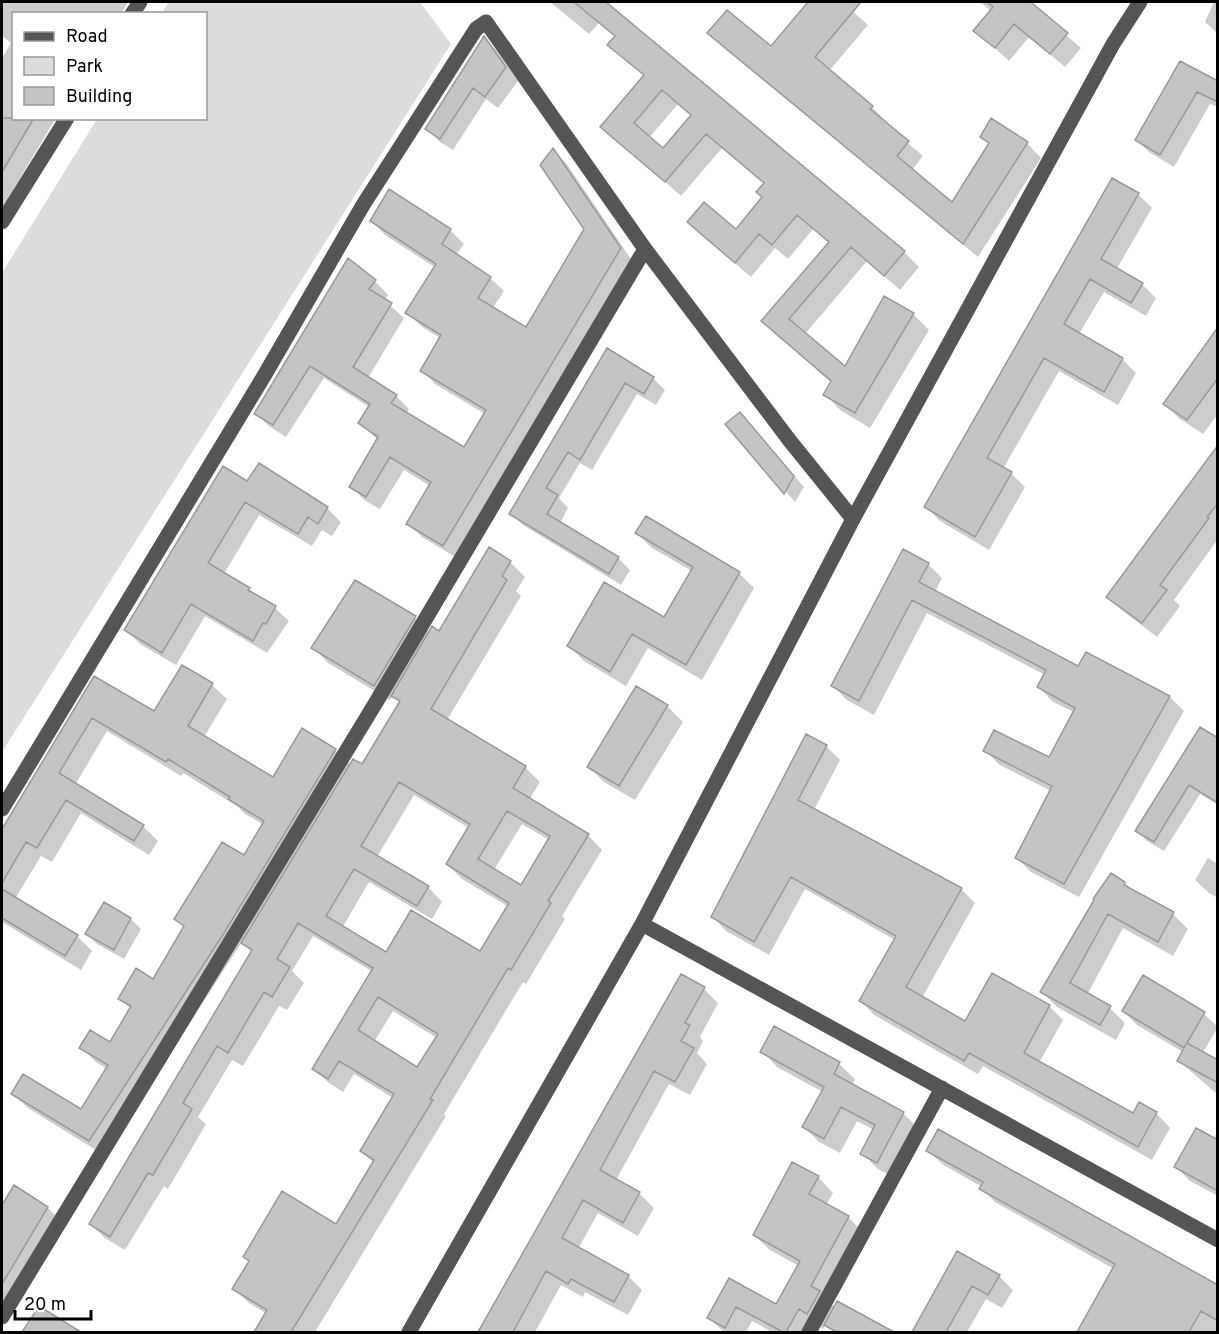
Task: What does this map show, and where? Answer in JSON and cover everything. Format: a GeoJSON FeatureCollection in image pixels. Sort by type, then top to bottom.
{"type":"FeatureCollection","features":[{"type":"Feature","properties":{"kind":"street"},"geometry":{"type":"LineString","coordinates":[[409,1332],[642,924],[853,519],[1096,75],[1140,2]]}},
{"type":"Feature","properties":{"kind":"street"},"geometry":{"type":"LineString","coordinates":[[2,809],[264,376],[363,205],[476,29],[486,22],[645,249],[790,441],[853,519]]}},
{"type":"Feature","properties":{"kind":"street"},"geometry":{"type":"LineString","coordinates":[[2,222],[66,120]]}},
{"type":"Feature","properties":{"kind":"street"},"geometry":{"type":"LineString","coordinates":[[2,1317],[369,714],[645,249]]}},
{"type":"Feature","properties":{"kind":"street"},"geometry":{"type":"LineString","coordinates":[[642,924],[1218,1240]]}},
{"type":"Feature","properties":{"kind":"street"},"geometry":{"type":"LineString","coordinates":[[809,1332],[942,1088]]}},
{"type":"Feature","properties":{"kind":"green space"},"geometry":{"type":"Polygon","coordinates":[[[169,2],[420,2],[451,44],[2,752],[2,273],[96,120],[207,120],[207,12],[163,12],[169,2]]]}},
{"type":"Feature","properties":{"kind":"building"},"geometry":{"type":"Polygon","coordinates":[[[574,2],[606,2],[905,251],[884,276],[851,247],[789,319],[845,366],[884,296],[914,313],[855,413],[823,395],[831,381],[761,321],[829,242],[797,215],[772,245],[759,234],[735,263],[687,222],[704,202],[736,229],[762,197],[756,192],[764,183],[706,134],[665,182],[600,127],[644,75],[607,45],[615,36],[574,2]],[[662,90],[634,123],[663,148],[691,115],[662,90]]]}},
{"type":"Feature","properties":{"kind":"building"},"geometry":{"type":"Polygon","coordinates":[[[808,2],[861,2],[815,57],[873,106],[870,109],[909,141],[897,156],[952,202],[989,143],[980,137],[991,118],[1028,142],[963,244],[707,33],[727,10],[771,46],[808,2]]]}},
{"type":"Feature","properties":{"kind":"building"},"geometry":{"type":"Polygon","coordinates":[[[987,2],[1033,2],[1068,33],[1050,54],[1014,24],[995,48],[973,31],[993,7],[987,2]]]}},
{"type":"Feature","properties":{"kind":"building"},"geometry":{"type":"Polygon","coordinates":[[[484,36],[506,67],[485,97],[473,88],[440,139],[425,129],[484,36]]]}},
{"type":"Feature","properties":{"kind":"building"},"geometry":{"type":"Polygon","coordinates":[[[1180,61],[1218,81],[1218,102],[1197,92],[1160,155],[1135,140],[1180,61]]]}},
{"type":"Feature","properties":{"kind":"building"},"geometry":{"type":"Polygon","coordinates":[[[2,118],[33,120],[2,172],[2,118]]]}},
{"type":"Feature","properties":{"kind":"building"},"geometry":{"type":"Polygon","coordinates":[[[553,148],[621,248],[443,546],[406,524],[431,482],[390,457],[366,497],[349,487],[378,437],[358,423],[370,404],[310,366],[273,425],[254,414],[348,258],[376,280],[369,289],[392,303],[353,367],[397,395],[391,403],[464,447],[486,410],[420,371],[441,335],[405,313],[436,264],[370,221],[389,189],[451,229],[442,244],[491,277],[478,298],[526,327],[584,229],[540,165],[553,148]]]}},
{"type":"Feature","properties":{"kind":"building"},"geometry":{"type":"Polygon","coordinates":[[[1112,178],[1139,193],[1101,259],[1143,283],[1131,303],[1090,279],[1064,324],[1123,358],[1104,392],[1044,358],[987,458],[1012,472],[975,537],[924,507],[1112,178]]]}},
{"type":"Feature","properties":{"kind":"building"},"geometry":{"type":"Polygon","coordinates":[[[1218,327],[1218,378],[1187,420],[1163,404],[1218,327]]]}},
{"type":"Feature","properties":{"kind":"building"},"geometry":{"type":"Polygon","coordinates":[[[607,348],[654,377],[644,394],[625,383],[580,460],[568,452],[546,488],[558,495],[547,514],[619,557],[609,574],[509,514],[607,348]]]}},
{"type":"Feature","properties":{"kind":"building"},"geometry":{"type":"Polygon","coordinates":[[[740,412],[794,476],[784,494],[725,424],[740,412]]]}},
{"type":"Feature","properties":{"kind":"building"},"geometry":{"type":"Polygon","coordinates":[[[1218,445],[1218,503],[1160,585],[1167,590],[1142,623],[1106,597],[1218,445]]]}},
{"type":"Feature","properties":{"kind":"building"},"geometry":{"type":"Polygon","coordinates":[[[259,463],[328,507],[318,524],[308,517],[298,534],[245,502],[208,563],[276,606],[253,641],[191,604],[162,653],[124,630],[223,466],[247,481],[259,463]]]}},
{"type":"Feature","properties":{"kind":"building"},"geometry":{"type":"Polygon","coordinates":[[[646,516],[740,572],[686,665],[632,634],[610,672],[567,646],[604,582],[664,617],[693,567],[635,533],[646,516]]]}},
{"type":"Feature","properties":{"kind":"building"},"geometry":{"type":"Polygon","coordinates":[[[489,547],[511,561],[502,576],[507,580],[431,709],[526,766],[513,788],[589,834],[548,901],[551,903],[511,970],[508,968],[430,1099],[433,1100],[291,1332],[254,1332],[267,1310],[232,1289],[249,1261],[243,1257],[282,1191],[336,1224],[374,1160],[360,1151],[394,1094],[339,1061],[328,1079],[312,1069],[373,968],[298,923],[277,959],[290,967],[272,997],[264,992],[228,1053],[217,1046],[183,1103],[192,1109],[153,1175],[148,1173],[110,1237],[89,1224],[252,950],[241,943],[353,759],[362,764],[400,701],[391,696],[432,626],[439,631],[489,547]],[[399,782],[361,846],[429,886],[417,906],[354,869],[326,916],[386,952],[411,910],[480,951],[509,903],[446,864],[470,824],[399,782]],[[507,811],[478,859],[521,885],[550,836],[507,811]],[[378,997],[358,1030],[417,1067],[438,1034],[378,997]]]}},
{"type":"Feature","properties":{"kind":"building"},"geometry":{"type":"Polygon","coordinates":[[[903,549],[929,563],[919,582],[1078,666],[1086,652],[1170,696],[1064,884],[1015,858],[1052,786],[983,751],[994,730],[1049,757],[1075,708],[1037,687],[1046,670],[912,600],[859,701],[831,686],[903,549]]]}},
{"type":"Feature","properties":{"kind":"building"},"geometry":{"type":"Polygon","coordinates":[[[355,580],[416,616],[374,686],[311,648],[355,580]]]}},
{"type":"Feature","properties":{"kind":"building"},"geometry":{"type":"Polygon","coordinates":[[[182,665],[213,683],[188,726],[273,777],[302,728],[336,749],[224,933],[89,1141],[11,1094],[23,1074],[81,1109],[108,1065],[79,1048],[90,1030],[110,1042],[131,1006],[118,999],[136,968],[153,979],[184,926],[174,919],[222,842],[244,855],[264,821],[168,759],[166,762],[92,718],[59,773],[144,825],[134,841],[66,800],[37,848],[26,842],[2,883],[2,829],[94,676],[154,711],[182,665]]]}},
{"type":"Feature","properties":{"kind":"building"},"geometry":{"type":"Polygon","coordinates":[[[636,686],[668,705],[619,786],[587,767],[636,686]]]}},
{"type":"Feature","properties":{"kind":"building"},"geometry":{"type":"Polygon","coordinates":[[[1200,727],[1218,738],[1218,803],[1189,785],[1154,842],[1135,831],[1200,727]]]}},
{"type":"Feature","properties":{"kind":"building"},"geometry":{"type":"Polygon","coordinates":[[[806,734],[827,745],[798,800],[962,888],[906,987],[965,1021],[992,973],[1050,1005],[1024,1053],[1133,1113],[1139,1102],[1157,1112],[1138,1147],[969,1053],[964,1061],[859,1001],[896,936],[791,877],[754,942],[711,917],[806,734]]]}},
{"type":"Feature","properties":{"kind":"building"},"geometry":{"type":"Polygon","coordinates":[[[1111,873],[1125,882],[1124,885],[1174,912],[1158,942],[1108,914],[1070,983],[1111,1006],[1100,1025],[1040,992],[1093,899],[1111,873]]]}},
{"type":"Feature","properties":{"kind":"building"},"geometry":{"type":"Polygon","coordinates":[[[2,889],[78,935],[65,956],[2,918],[2,889]]]}},
{"type":"Feature","properties":{"kind":"building"},"geometry":{"type":"Polygon","coordinates":[[[104,902],[131,918],[114,950],[85,934],[104,902]]]}},
{"type":"Feature","properties":{"kind":"building"},"geometry":{"type":"Polygon","coordinates":[[[681,974],[705,987],[685,1023],[690,1025],[681,1041],[694,1048],[675,1082],[654,1071],[600,1170],[640,1192],[623,1223],[583,1200],[562,1238],[629,1275],[614,1302],[571,1279],[568,1284],[546,1271],[513,1332],[478,1332],[681,974]]]}},
{"type":"Feature","properties":{"kind":"building"},"geometry":{"type":"Polygon","coordinates":[[[1143,975],[1205,1012],[1187,1043],[1218,1060],[1218,1083],[1177,1061],[1184,1048],[1122,1011],[1143,975]]]}},
{"type":"Feature","properties":{"kind":"building"},"geometry":{"type":"Polygon","coordinates":[[[774,1026],[840,1062],[834,1074],[904,1112],[877,1163],[860,1154],[875,1125],[841,1107],[824,1139],[802,1127],[824,1087],[760,1052],[774,1026]]]}},
{"type":"Feature","properties":{"kind":"building"},"geometry":{"type":"Polygon","coordinates":[[[1196,1128],[1218,1140],[1218,1191],[1174,1167],[1196,1128]]]}},
{"type":"Feature","properties":{"kind":"building"},"geometry":{"type":"Polygon","coordinates":[[[938,1129],[1218,1285],[1218,1321],[1201,1311],[1189,1332],[1077,1332],[1115,1264],[979,1189],[983,1182],[926,1151],[938,1129]]]}},
{"type":"Feature","properties":{"kind":"building"},"geometry":{"type":"Polygon","coordinates":[[[792,1162],[819,1176],[809,1194],[849,1216],[811,1286],[820,1291],[807,1314],[799,1309],[786,1332],[736,1307],[725,1328],[707,1318],[729,1278],[776,1304],[800,1261],[753,1235],[792,1162]]]}},
{"type":"Feature","properties":{"kind":"building"},"geometry":{"type":"Polygon","coordinates":[[[14,1185],[48,1207],[2,1284],[2,1205],[14,1185]]]}},
{"type":"Feature","properties":{"kind":"building"},"geometry":{"type":"Polygon","coordinates":[[[957,1251],[1000,1275],[988,1295],[972,1286],[946,1332],[912,1332],[957,1251]]]}},
{"type":"Feature","properties":{"kind":"building"},"geometry":{"type":"Polygon","coordinates":[[[837,1301],[894,1332],[838,1332],[831,1329],[824,1325],[837,1301]]]}},
{"type":"Feature","properties":{"kind":"building"},"geometry":{"type":"Polygon","coordinates":[[[39,1306],[81,1332],[22,1332],[39,1306]]]}}]}
